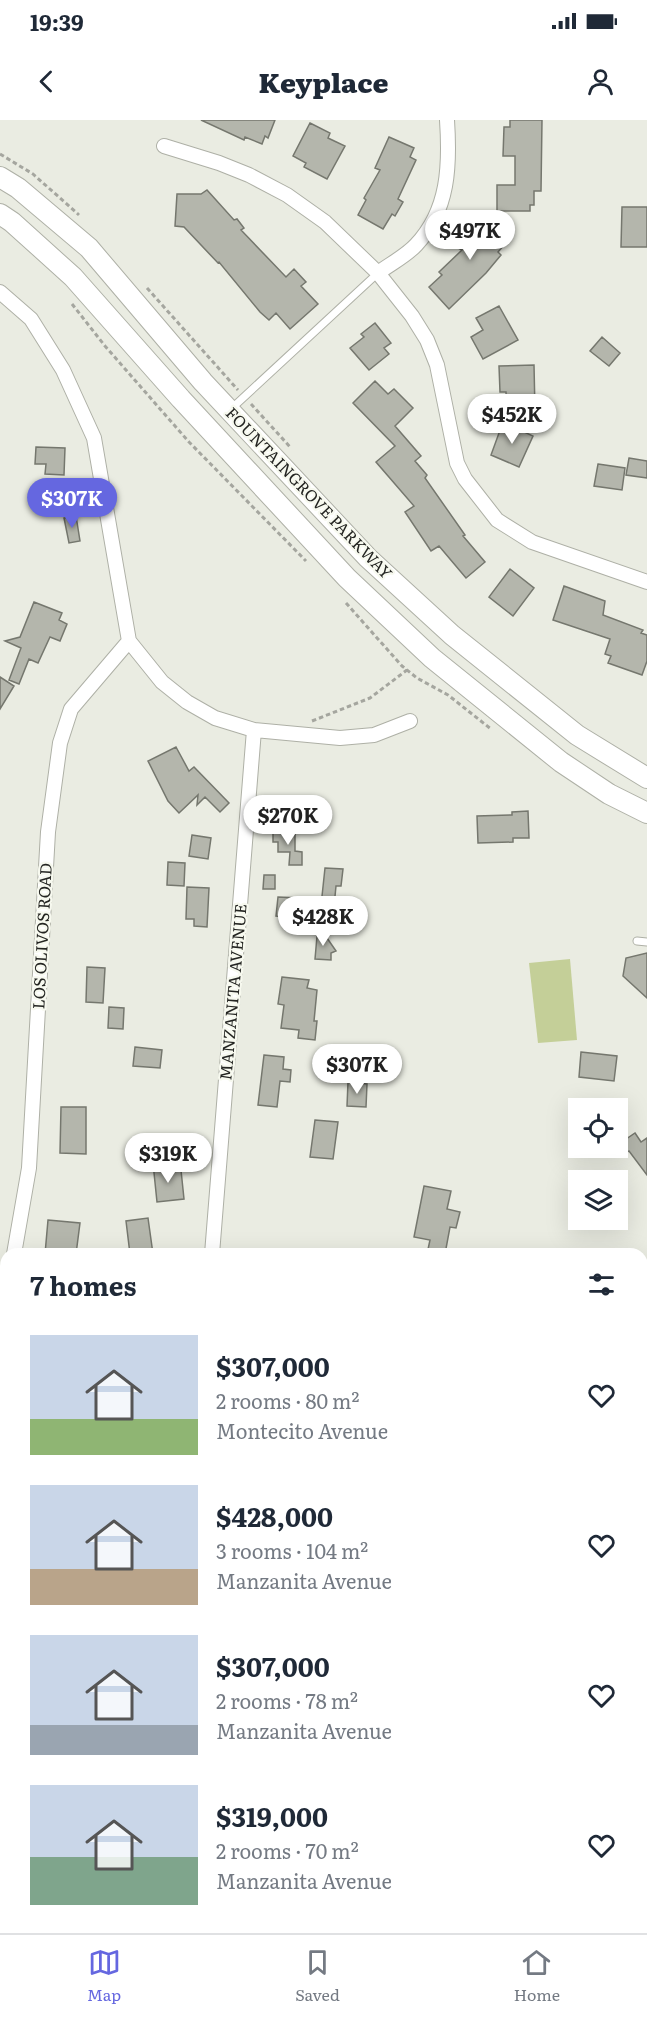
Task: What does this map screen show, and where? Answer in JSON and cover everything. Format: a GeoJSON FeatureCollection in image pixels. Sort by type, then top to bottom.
{"type":"FeatureCollection","features":[{"type":"Feature","properties":{"kind":"main road","name":"FOUNTAINGROVE PARKWAY"},"geometry":{"type":"LineString","coordinates":[[0,177],[18,188],[89,248],[237,404],[368,558],[452,635],[578,735],[647,778]]}},
{"type":"Feature","properties":{"kind":"main road","name":"FOUNTAINGROVE PARKWAY"},"geometry":{"type":"LineString","coordinates":[[0,214],[73,277],[181,399],[347,578],[432,658],[561,762],[609,794],[647,813]]}},
{"type":"Feature","properties":{"kind":"street"},"geometry":{"type":"LineString","coordinates":[[378,273],[416,245],[432,223],[443,198],[448,173],[447,120]]}},
{"type":"Feature","properties":{"kind":"street"},"geometry":{"type":"LineString","coordinates":[[164,146],[219,163],[249,175],[287,195],[325,222],[378,273],[412,316],[427,340],[437,365],[457,463],[465,479],[497,520],[532,542],[647,582]]}},
{"type":"Feature","properties":{"kind":"street"},"geometry":{"type":"LineString","coordinates":[[0,292],[31,319],[63,370],[94,438],[129,641],[162,682],[187,702],[214,718],[254,730],[340,738],[374,735],[410,721]]}},
{"type":"Feature","properties":{"kind":"street","name":"LOS OLIVOS ROAD"},"geometry":{"type":"LineString","coordinates":[[15,1248],[29,1168],[48,832],[60,743],[71,709],[129,641]]}},
{"type":"Feature","properties":{"kind":"street","name":"MANZANITA AVENUE"},"geometry":{"type":"LineString","coordinates":[[212,1248],[254,730]]}},
{"type":"Feature","properties":{"kind":"lane"},"geometry":{"type":"LineString","coordinates":[[237,404],[378,273]]}},
{"type":"Feature","properties":{"kind":"lane"},"geometry":{"type":"LineString","coordinates":[[637,941],[647,942]]}},
{"type":"Feature","properties":{"kind":"path"},"geometry":{"type":"LineString","coordinates":[[0,154],[33,174],[82,218]]}},
{"type":"Feature","properties":{"kind":"path"},"geometry":{"type":"LineString","coordinates":[[144,283],[237,404],[297,454]]}},
{"type":"Feature","properties":{"kind":"path"},"geometry":{"type":"LineString","coordinates":[[308,722],[370,698],[407,670]]}},
{"type":"Feature","properties":{"kind":"green space"},"geometry":{"type":"Polygon","coordinates":[[[570,959],[577,1040],[538,1043],[529,963],[570,959]]]}},
{"type":"Feature","properties":{"kind":"building"},"geometry":{"type":"Polygon","coordinates":[[[201,120],[275,120],[268,138],[265,136],[262,144],[245,137],[244,140],[201,120]]]}},
{"type":"Feature","properties":{"kind":"building"},"geometry":{"type":"Polygon","coordinates":[[[510,120],[542,120],[541,191],[534,191],[534,205],[530,205],[530,211],[497,211],[497,185],[515,185],[515,156],[503,156],[504,127],[510,127],[510,120]]]}},
{"type":"Feature","properties":{"kind":"building"},"geometry":{"type":"Polygon","coordinates":[[[310,123],[330,133],[328,138],[345,146],[327,179],[304,167],[306,163],[293,156],[310,123]]]}},
{"type":"Feature","properties":{"kind":"building"},"geometry":{"type":"Polygon","coordinates":[[[389,137],[414,148],[410,157],[416,160],[398,199],[403,202],[395,216],[392,214],[383,229],[358,215],[366,200],[364,198],[380,170],[375,168],[389,137]]]}},
{"type":"Feature","properties":{"kind":"building"},"geometry":{"type":"Polygon","coordinates":[[[207,190],[234,220],[237,219],[244,228],[241,230],[286,277],[294,269],[306,282],[301,286],[318,304],[290,329],[276,313],[269,320],[260,312],[219,262],[184,227],[175,226],[177,194],[201,194],[207,190]]]}},
{"type":"Feature","properties":{"kind":"building"},"geometry":{"type":"Polygon","coordinates":[[[622,207],[647,207],[647,247],[621,247],[622,207]]]}},
{"type":"Feature","properties":{"kind":"building"},"geometry":{"type":"Polygon","coordinates":[[[480,214],[510,238],[498,252],[501,255],[486,273],[449,309],[429,287],[442,275],[439,272],[462,250],[458,248],[468,236],[465,233],[480,214]]]}},
{"type":"Feature","properties":{"kind":"building"},"geometry":{"type":"Polygon","coordinates":[[[499,306],[518,340],[483,359],[471,337],[483,330],[476,318],[499,306]]]}},
{"type":"Feature","properties":{"kind":"building"},"geometry":{"type":"Polygon","coordinates":[[[375,323],[391,343],[384,348],[389,354],[369,370],[350,348],[364,337],[361,334],[375,323]]]}},
{"type":"Feature","properties":{"kind":"building"},"geometry":{"type":"Polygon","coordinates":[[[602,337],[620,353],[609,366],[590,351],[602,337]]]}},
{"type":"Feature","properties":{"kind":"building"},"geometry":{"type":"Polygon","coordinates":[[[534,365],[535,411],[507,412],[506,392],[500,392],[499,366],[534,365]]]}},
{"type":"Feature","properties":{"kind":"building"},"geometry":{"type":"Polygon","coordinates":[[[375,381],[388,394],[394,389],[413,408],[395,426],[421,456],[415,461],[427,475],[425,478],[465,535],[463,536],[485,562],[466,578],[439,546],[431,551],[405,512],[414,506],[376,462],[395,446],[353,403],[375,381]]]}},
{"type":"Feature","properties":{"kind":"building"},"geometry":{"type":"Polygon","coordinates":[[[503,422],[533,436],[519,467],[491,455],[503,422]]]}},
{"type":"Feature","properties":{"kind":"building"},"geometry":{"type":"Polygon","coordinates":[[[36,447],[65,448],[64,475],[45,474],[46,464],[35,464],[36,447]]]}},
{"type":"Feature","properties":{"kind":"building"},"geometry":{"type":"Polygon","coordinates":[[[629,458],[647,461],[647,478],[626,475],[629,458]]]}},
{"type":"Feature","properties":{"kind":"building"},"geometry":{"type":"Polygon","coordinates":[[[598,464],[625,468],[622,490],[594,486],[598,464]]]}},
{"type":"Feature","properties":{"kind":"building"},"geometry":{"type":"Polygon","coordinates":[[[76,516],[80,541],[69,543],[64,518],[76,516]]]}},
{"type":"Feature","properties":{"kind":"building"},"geometry":{"type":"Polygon","coordinates":[[[510,569],[534,588],[513,616],[489,597],[510,569]]]}},
{"type":"Feature","properties":{"kind":"building"},"geometry":{"type":"Polygon","coordinates":[[[564,586],[605,601],[603,615],[643,630],[641,633],[647,635],[647,661],[642,675],[608,663],[611,656],[605,654],[610,639],[553,620],[564,586]]]}},
{"type":"Feature","properties":{"kind":"building"},"geometry":{"type":"Polygon","coordinates":[[[34,602],[62,613],[59,620],[67,624],[60,641],[50,637],[38,663],[29,659],[19,684],[9,680],[21,648],[5,641],[20,637],[34,602]]]}},
{"type":"Feature","properties":{"kind":"building"},"geometry":{"type":"Polygon","coordinates":[[[0,677],[14,686],[0,709],[0,677]]]}},
{"type":"Feature","properties":{"kind":"building"},"geometry":{"type":"Polygon","coordinates":[[[176,747],[189,771],[194,767],[229,803],[220,812],[205,797],[197,805],[198,795],[179,813],[168,801],[148,761],[176,747]]]}},
{"type":"Feature","properties":{"kind":"building"},"geometry":{"type":"Polygon","coordinates":[[[528,811],[529,838],[513,838],[513,842],[478,843],[477,816],[512,815],[512,812],[528,811]]]}},
{"type":"Feature","properties":{"kind":"building"},"geometry":{"type":"Polygon","coordinates":[[[273,830],[295,831],[295,851],[302,852],[302,865],[289,865],[290,852],[278,852],[278,842],[273,842],[273,830]]]}},
{"type":"Feature","properties":{"kind":"building"},"geometry":{"type":"Polygon","coordinates":[[[192,835],[211,838],[208,859],[189,856],[192,835]]]}},
{"type":"Feature","properties":{"kind":"building"},"geometry":{"type":"Polygon","coordinates":[[[168,862],[185,863],[184,886],[167,885],[168,862]]]}},
{"type":"Feature","properties":{"kind":"building"},"geometry":{"type":"Polygon","coordinates":[[[325,868],[343,869],[341,886],[336,886],[333,917],[320,915],[325,868]]]}},
{"type":"Feature","properties":{"kind":"building"},"geometry":{"type":"Polygon","coordinates":[[[264,875],[275,875],[275,889],[263,889],[264,875]]]}},
{"type":"Feature","properties":{"kind":"building"},"geometry":{"type":"Polygon","coordinates":[[[187,887],[209,888],[207,927],[194,926],[194,919],[186,919],[187,887]]]}},
{"type":"Feature","properties":{"kind":"building"},"geometry":{"type":"Polygon","coordinates":[[[278,897],[300,898],[300,918],[276,916],[278,897]]]}},
{"type":"Feature","properties":{"kind":"building"},"geometry":{"type":"Polygon","coordinates":[[[318,925],[336,951],[331,953],[331,960],[315,959],[318,925]]]}},
{"type":"Feature","properties":{"kind":"building"},"geometry":{"type":"Polygon","coordinates":[[[647,953],[647,998],[623,976],[626,958],[647,953]]]}},
{"type":"Feature","properties":{"kind":"building"},"geometry":{"type":"Polygon","coordinates":[[[87,967],[105,968],[103,1003],[86,1002],[87,967]]]}},
{"type":"Feature","properties":{"kind":"building"},"geometry":{"type":"Polygon","coordinates":[[[282,977],[309,980],[307,988],[317,990],[315,1040],[298,1038],[299,1030],[281,1028],[284,1005],[278,1004],[282,977]]]}},
{"type":"Feature","properties":{"kind":"building"},"geometry":{"type":"Polygon","coordinates":[[[109,1007],[124,1008],[123,1029],[108,1028],[109,1007]]]}},
{"type":"Feature","properties":{"kind":"building"},"geometry":{"type":"Polygon","coordinates":[[[135,1047],[162,1050],[160,1068],[133,1066],[135,1047]]]}},
{"type":"Feature","properties":{"kind":"building"},"geometry":{"type":"Polygon","coordinates":[[[581,1052],[617,1056],[614,1081],[579,1077],[581,1052]]]}},
{"type":"Feature","properties":{"kind":"building"},"geometry":{"type":"Polygon","coordinates":[[[264,1055],[284,1057],[283,1069],[291,1070],[290,1082],[280,1081],[277,1107],[258,1105],[264,1055]]]}},
{"type":"Feature","properties":{"kind":"building"},"geometry":{"type":"Polygon","coordinates":[[[348,1082],[367,1084],[366,1107],[347,1106],[348,1082]]]}},
{"type":"Feature","properties":{"kind":"building"},"geometry":{"type":"Polygon","coordinates":[[[61,1107],[86,1107],[86,1154],[60,1153],[61,1107]]]}},
{"type":"Feature","properties":{"kind":"building"},"geometry":{"type":"Polygon","coordinates":[[[315,1120],[338,1122],[333,1159],[310,1157],[315,1120]]]}},
{"type":"Feature","properties":{"kind":"building"},"geometry":{"type":"Polygon","coordinates":[[[635,1133],[641,1142],[647,1138],[647,1175],[628,1152],[628,1138],[635,1133]]]}},
{"type":"Feature","properties":{"kind":"building"},"geometry":{"type":"Polygon","coordinates":[[[165,1162],[167,1172],[181,1170],[184,1199],[157,1202],[153,1163],[165,1162]]]}},
{"type":"Feature","properties":{"kind":"building"},"geometry":{"type":"Polygon","coordinates":[[[424,1186],[451,1191],[447,1209],[460,1212],[456,1228],[450,1227],[446,1248],[428,1248],[430,1240],[414,1237],[424,1186]]]}},
{"type":"Feature","properties":{"kind":"building"},"geometry":{"type":"Polygon","coordinates":[[[148,1218],[152,1248],[129,1248],[126,1221],[148,1218]]]}},
{"type":"Feature","properties":{"kind":"building"},"geometry":{"type":"Polygon","coordinates":[[[48,1220],[80,1223],[77,1248],[46,1248],[48,1220]]]}}]}
